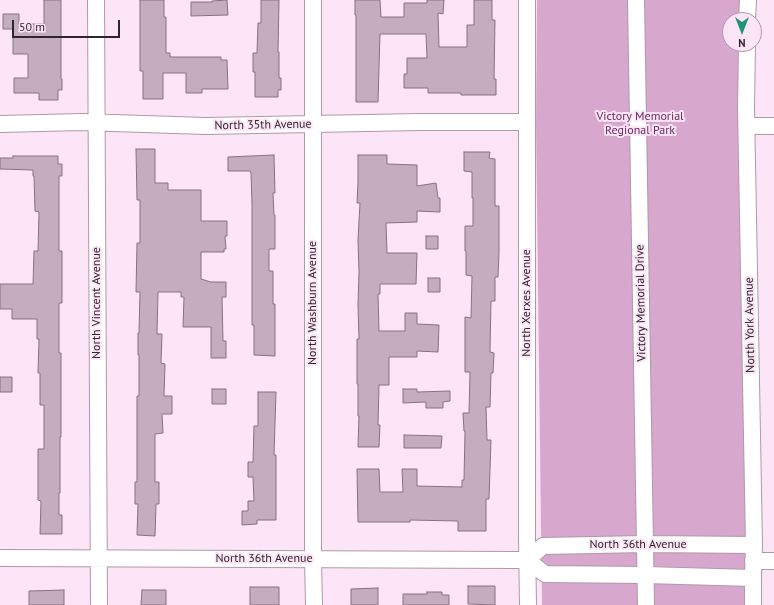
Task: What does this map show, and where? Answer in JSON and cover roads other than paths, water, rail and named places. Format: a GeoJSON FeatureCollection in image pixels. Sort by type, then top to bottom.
{"type":"FeatureCollection","features":[{"type":"Feature","properties":{"kind":"street","name":"North Vincent Avenue"},"geometry":{"type":"LineString","coordinates":[[96,0],[98,605]]}},
{"type":"Feature","properties":{"kind":"street","name":"North Washburn Avenue"},"geometry":{"type":"LineString","coordinates":[[313,0],[314,605]]}},
{"type":"Feature","properties":{"kind":"street","name":"North Xerxes Avenue"},"geometry":{"type":"LineString","coordinates":[[527,0],[528,605]]}},
{"type":"Feature","properties":{"kind":"street","name":"Victory Memorial Drive"},"geometry":{"type":"LineString","coordinates":[[636,0],[646,605]]}},
{"type":"Feature","properties":{"kind":"street"},"geometry":{"type":"LineString","coordinates":[[747,12],[748,0]]}},
{"type":"Feature","properties":{"kind":"street","name":"North York Avenue"},"geometry":{"type":"LineString","coordinates":[[747,52],[746,108],[753,605]]}},
{"type":"Feature","properties":{"kind":"street","name":"North 35th Avenue"},"geometry":{"type":"LineString","coordinates":[[0,124],[96,122],[206,126],[420,122],[527,122]]}},
{"type":"Feature","properties":{"kind":"street"},"geometry":{"type":"LineString","coordinates":[[747,126],[774,126]]}},
{"type":"Feature","properties":{"kind":"street","name":"North 36th Avenue"},"geometry":{"type":"LineString","coordinates":[[0,558],[527,560],[543,546],[645,544],[753,553],[774,560]]}},
{"type":"Feature","properties":{"kind":"street"},"geometry":{"type":"LineString","coordinates":[[527,560],[545,574],[753,578]]}},
{"type":"Feature","properties":{"kind":"park label","name":"Victory Memorial Regional Park"},"geometry":{"type":"Point","coordinates":[640,124]}}]}
